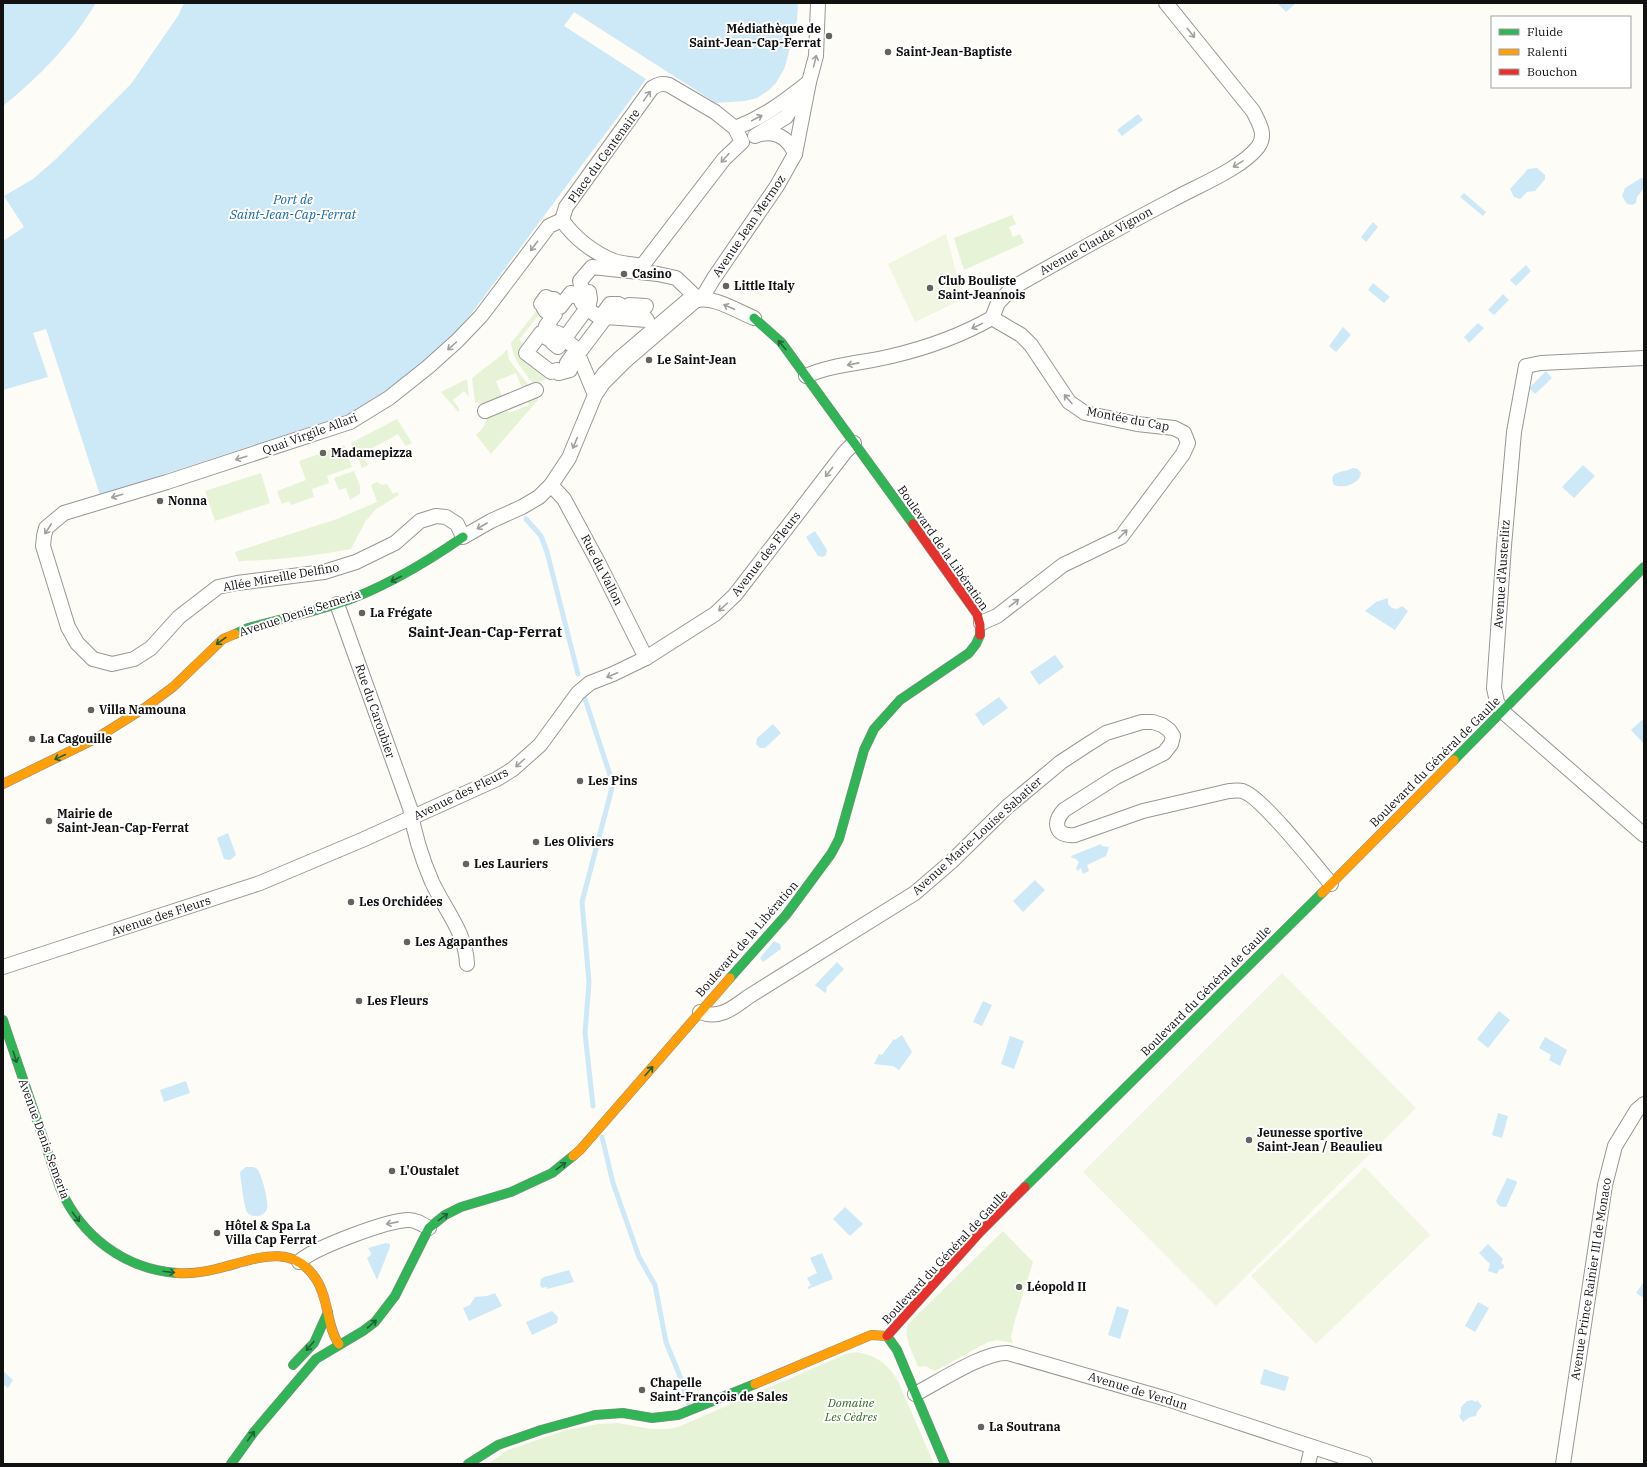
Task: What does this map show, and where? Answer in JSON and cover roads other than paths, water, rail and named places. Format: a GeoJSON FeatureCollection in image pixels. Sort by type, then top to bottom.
{"type":"FeatureCollection","features":[{"type":"Feature","properties":{"kind":"main road"},"geometry":{"type":"LineString","coordinates":[[754,318],[780,342],[806,376]]}},
{"type":"Feature","properties":{"kind":"main road","name":"Boulevard de la Libération"},"geometry":{"type":"LineString","coordinates":[[339,1344],[363,1331],[375,1322],[395,1296],[428,1228],[445,1215],[461,1207],[511,1192],[552,1173],[570,1160],[580,1150],[786,916],[831,854],[838,839],[846,814],[864,750],[874,729],[900,700],[969,653],[975,647],[981,632],[981,623],[977,614],[806,376]]}},
{"type":"Feature","properties":{"kind":"main road","name":"Avenue Denis Semeria"},"geometry":{"type":"LineString","coordinates":[[3,784],[95,739],[146,707],[173,687],[223,639],[248,628],[337,604],[377,588],[430,560],[463,537]]}},
{"type":"Feature","properties":{"kind":"main road","name":"Boulevard du Général de Gaulle"},"geometry":{"type":"LineString","coordinates":[[945,1464],[897,1350],[888,1336],[980,1232],[1331,884],[1644,567]]}},
{"type":"Feature","properties":{"kind":"main road","name":"Avenue Denis Semeria"},"geometry":{"type":"LineString","coordinates":[[3,1020],[60,1188],[71,1210],[84,1227],[98,1241],[112,1252],[132,1263],[149,1269],[187,1274],[204,1272],[257,1257],[270,1255],[284,1256],[299,1262],[310,1270],[323,1292],[335,1339],[339,1344]]}},
{"type":"Feature","properties":{"kind":"main road"},"geometry":{"type":"LineString","coordinates":[[288,1371],[314,1342],[328,1312]]}},
{"type":"Feature","properties":{"kind":"main road"},"geometry":{"type":"LineString","coordinates":[[468,1464],[498,1445],[542,1430],[595,1415],[623,1413],[652,1418],[678,1415],[742,1390],[871,1335],[888,1336]]}},
{"type":"Feature","properties":{"kind":"main road"},"geometry":{"type":"LineString","coordinates":[[231,1464],[254,1432],[270,1406],[316,1359],[339,1344]]}},
{"type":"Feature","properties":{"kind":"street","name":"Avenue Jean Mermoz"},"geometry":{"type":"LineString","coordinates":[[703,299],[714,278],[777,186],[795,154],[809,82],[817,52],[818,3]]}},
{"type":"Feature","properties":{"kind":"street","name":"Avenue Claude Vignon"},"geometry":{"type":"LineString","coordinates":[[992,318],[998,303],[1012,288],[1127,224],[1221,175],[1246,159],[1258,147],[1263,136],[1253,110],[1166,3]]}},
{"type":"Feature","properties":{"kind":"street","name":"Avenue Jean Mermoz"},"geometry":{"type":"LineString","coordinates":[[755,136],[786,117],[809,82]]}},
{"type":"Feature","properties":{"kind":"street"},"geometry":{"type":"LineString","coordinates":[[735,128],[748,123],[780,105],[809,82]]}},
{"type":"Feature","properties":{"kind":"street","name":"Place du Centenaire"},"geometry":{"type":"LineString","coordinates":[[562,220],[566,207],[652,88],[657,84],[663,83],[669,85],[715,112],[735,128],[742,142]]}},
{"type":"Feature","properties":{"kind":"street","name":"Avenue Jean Mermoz"},"geometry":{"type":"LineString","coordinates":[[742,142],[766,132],[783,137],[791,145],[795,154]]}},
{"type":"Feature","properties":{"kind":"street"},"geometry":{"type":"LineString","coordinates":[[562,220],[570,232],[593,250],[615,261],[642,266],[724,158],[742,142]]}},
{"type":"Feature","properties":{"kind":"street","name":"Quai Virgile Allari"},"geometry":{"type":"LineString","coordinates":[[79,507],[167,482],[350,422],[389,398],[428,367],[457,340],[481,316],[549,226],[562,220]]}},
{"type":"Feature","properties":{"kind":"street"},"geometry":{"type":"LineString","coordinates":[[592,267],[658,274],[676,278],[694,294],[620,358],[604,374],[593,390],[578,354],[606,317],[647,320],[640,312],[646,306],[630,305],[629,309],[618,309],[618,304],[610,304],[600,318],[588,309],[590,299],[589,292],[582,303],[587,308],[565,338],[558,334],[552,342],[558,347],[564,339],[577,348],[566,363],[570,370],[559,373],[556,370],[551,372],[526,353],[541,334],[547,338],[552,330],[546,326],[555,314],[548,313],[541,304],[546,297],[557,301],[560,307],[571,293],[577,297],[582,290],[580,281],[592,267]]}},
{"type":"Feature","properties":{"kind":"street"},"geometry":{"type":"LineString","coordinates":[[703,299],[717,302],[754,318]]}},
{"type":"Feature","properties":{"kind":"street","name":"Avenue Denis Semeria"},"geometry":{"type":"LineString","coordinates":[[463,537],[539,497],[551,485],[569,458],[590,407],[603,383],[615,370],[683,310],[695,301],[703,299]]}},
{"type":"Feature","properties":{"kind":"street"},"geometry":{"type":"LineString","coordinates":[[806,376],[818,370],[893,356],[933,344],[975,327],[992,318]]}},
{"type":"Feature","properties":{"kind":"street","name":"Montée du Cap"},"geometry":{"type":"LineString","coordinates":[[981,623],[997,616],[1063,565],[1121,537],[1183,454],[1188,443],[1184,433],[1174,428],[1137,424],[1085,413],[1069,402],[1031,345],[1021,335],[992,318]]}},
{"type":"Feature","properties":{"kind":"street","name":"Avenue d'Austerlitz"},"geometry":{"type":"LineString","coordinates":[[1644,358],[1541,363],[1526,366],[1514,432],[1494,680],[1497,702],[1502,712],[1644,834]]}},
{"type":"Feature","properties":{"kind":"street"},"geometry":{"type":"LineString","coordinates":[[485,411],[536,390]]}},
{"type":"Feature","properties":{"kind":"street","name":"Avenue des Fleurs"},"geometry":{"type":"LineString","coordinates":[[3,967],[260,884],[411,818],[497,779],[514,769],[540,745],[578,693],[590,683],[646,658],[715,614],[735,595],[840,458],[854,443]]}},
{"type":"Feature","properties":{"kind":"street","name":"Rue du Vallon"},"geometry":{"type":"LineString","coordinates":[[551,485],[564,499],[598,562],[646,658]]}},
{"type":"Feature","properties":{"kind":"street","name":"Allée Mireille Delfino"},"geometry":{"type":"LineString","coordinates":[[79,507],[64,513],[46,528],[43,546],[68,627],[77,643],[93,659],[112,664],[134,659],[151,648],[179,617],[218,587],[236,583],[324,572],[356,562],[395,543],[420,521],[436,516],[446,518],[457,524],[463,537]]}},
{"type":"Feature","properties":{"kind":"street","name":"Rue du Caroubier"},"geometry":{"type":"LineString","coordinates":[[337,604],[410,808],[415,836],[432,882],[460,932],[467,951],[467,964]]}},
{"type":"Feature","properties":{"kind":"street","name":"Avenue Marie-Louise Sabatier"},"geometry":{"type":"LineString","coordinates":[[700,1012],[707,1015],[718,1014],[730,1010],[748,997],[915,893],[951,862],[1006,807],[1061,762],[1106,733],[1142,722],[1157,724],[1169,730],[1173,736],[1171,744],[1164,753],[1116,777],[1064,810],[1058,816],[1056,825],[1060,832],[1066,836],[1075,835],[1144,811],[1229,791],[1242,791],[1251,796],[1281,825],[1331,884]]}},
{"type":"Feature","properties":{"kind":"street","name":"Avenue Prince Rainier III de Monaco"},"geometry":{"type":"LineString","coordinates":[[1563,1464],[1605,1185],[1616,1146],[1637,1110],[1644,1104]]}},
{"type":"Feature","properties":{"kind":"street"},"geometry":{"type":"LineString","coordinates":[[299,1262],[313,1252],[382,1225],[408,1220],[418,1222],[428,1228]]}},
{"type":"Feature","properties":{"kind":"street","name":"Avenue de Verdun"},"geometry":{"type":"LineString","coordinates":[[915,1394],[980,1359],[994,1353],[1008,1353],[1167,1399],[1364,1464]]}},
{"type":"Feature","properties":{"kind":"street"},"geometry":{"type":"LineString","coordinates":[[1308,1464],[1312,1447]]}},
{"type":"Feature","properties":{"kind":"water"},"geometry":{"type":"Polygon","coordinates":[[[3,3],[96,3],[87,18],[66,46],[42,71],[3,106],[3,3]]]}},
{"type":"Feature","properties":{"kind":"water","name":"Port de Saint-Jean-Cap-Ferrat"},"geometry":{"type":"Polygon","coordinates":[[[184,3],[798,3],[797,20],[785,67],[776,83],[757,98],[745,101],[716,103],[574,12],[564,26],[646,79],[459,330],[406,379],[346,415],[100,495],[46,329],[33,333],[48,377],[3,390],[3,241],[24,227],[4,196],[33,179],[56,159],[131,84],[178,16],[184,3]]]}},
{"type":"Feature","properties":{"kind":"water"},"geometry":{"type":"Polygon","coordinates":[[[1277,3],[1296,3],[1286,12],[1277,3]]]}},
{"type":"Feature","properties":{"kind":"water"},"geometry":{"type":"Polygon","coordinates":[[[1138,114],[1143,120],[1122,136],[1117,130],[1138,114]]]}},
{"type":"Feature","properties":{"kind":"water"},"geometry":{"type":"Polygon","coordinates":[[[1537,168],[1545,175],[1545,179],[1535,191],[1527,192],[1520,199],[1514,197],[1510,189],[1528,169],[1537,168]]]}},
{"type":"Feature","properties":{"kind":"water"},"geometry":{"type":"Polygon","coordinates":[[[1641,178],[1644,179],[1644,188],[1637,197],[1636,203],[1632,205],[1627,204],[1622,196],[1625,188],[1641,178]]]}},
{"type":"Feature","properties":{"kind":"water"},"geometry":{"type":"Polygon","coordinates":[[[1464,193],[1486,212],[1483,216],[1460,197],[1464,193]]]}},
{"type":"Feature","properties":{"kind":"water"},"geometry":{"type":"Polygon","coordinates":[[[1373,222],[1378,227],[1366,242],[1361,237],[1373,222]]]}},
{"type":"Feature","properties":{"kind":"water"},"geometry":{"type":"Polygon","coordinates":[[[1526,265],[1531,271],[1516,286],[1510,280],[1526,265]]]}},
{"type":"Feature","properties":{"kind":"water"},"geometry":{"type":"Polygon","coordinates":[[[1373,283],[1390,297],[1384,303],[1368,290],[1373,283]]]}},
{"type":"Feature","properties":{"kind":"water"},"geometry":{"type":"Polygon","coordinates":[[[1503,294],[1509,300],[1494,315],[1488,310],[1503,294]]]}},
{"type":"Feature","properties":{"kind":"water"},"geometry":{"type":"Polygon","coordinates":[[[1478,323],[1484,328],[1469,343],[1464,337],[1478,323]]]}},
{"type":"Feature","properties":{"kind":"water"},"geometry":{"type":"Polygon","coordinates":[[[1343,327],[1351,335],[1336,352],[1329,346],[1343,327]]]}},
{"type":"Feature","properties":{"kind":"water"},"geometry":{"type":"Polygon","coordinates":[[[1546,371],[1552,378],[1535,394],[1529,388],[1546,371]]]}},
{"type":"Feature","properties":{"kind":"water"},"geometry":{"type":"Polygon","coordinates":[[[1583,465],[1595,476],[1574,498],[1562,487],[1583,465]]]}},
{"type":"Feature","properties":{"kind":"water"},"geometry":{"type":"Polygon","coordinates":[[[1353,468],[1358,469],[1361,473],[1358,480],[1346,486],[1334,485],[1332,480],[1335,474],[1353,468]]]}},
{"type":"Feature","properties":{"kind":"water"},"geometry":{"type":"Polygon","coordinates":[[[815,531],[827,550],[826,555],[823,557],[818,556],[806,537],[815,531]]]}},
{"type":"Feature","properties":{"kind":"water"},"geometry":{"type":"Polygon","coordinates":[[[1388,598],[1388,604],[1392,608],[1397,609],[1402,606],[1408,611],[1395,630],[1365,611],[1376,602],[1388,598]]]}},
{"type":"Feature","properties":{"kind":"water"},"geometry":{"type":"Polygon","coordinates":[[[1055,655],[1064,667],[1039,685],[1030,672],[1055,655]]]}},
{"type":"Feature","properties":{"kind":"water"},"geometry":{"type":"Polygon","coordinates":[[[999,697],[1008,708],[983,726],[975,714],[999,697]]]}},
{"type":"Feature","properties":{"kind":"water"},"geometry":{"type":"Polygon","coordinates":[[[1642,720],[1644,721],[1644,744],[1631,730],[1642,720]]]}},
{"type":"Feature","properties":{"kind":"water"},"geometry":{"type":"Polygon","coordinates":[[[773,724],[781,733],[765,748],[760,748],[756,744],[757,738],[773,724]]]}},
{"type":"Feature","properties":{"kind":"water"},"geometry":{"type":"Polygon","coordinates":[[[228,833],[236,855],[230,860],[224,859],[217,838],[228,833]]]}},
{"type":"Feature","properties":{"kind":"water"},"geometry":{"type":"Polygon","coordinates":[[[1101,844],[1102,846],[1109,847],[1106,856],[1087,865],[1089,871],[1083,874],[1081,868],[1077,871],[1076,868],[1079,862],[1071,856],[1101,844]]]}},
{"type":"Feature","properties":{"kind":"water"},"geometry":{"type":"Polygon","coordinates":[[[1035,880],[1045,890],[1023,912],[1013,901],[1035,880]]]}},
{"type":"Feature","properties":{"kind":"water"},"geometry":{"type":"Polygon","coordinates":[[[774,941],[780,944],[781,949],[763,962],[760,958],[774,941]]]}},
{"type":"Feature","properties":{"kind":"water"},"geometry":{"type":"Polygon","coordinates":[[[837,962],[844,969],[826,988],[827,990],[825,993],[815,985],[837,962]]]}},
{"type":"Feature","properties":{"kind":"water"},"geometry":{"type":"Polygon","coordinates":[[[983,1001],[992,1005],[982,1026],[973,1022],[983,1001]]]}},
{"type":"Feature","properties":{"kind":"water"},"geometry":{"type":"Polygon","coordinates":[[[1499,1011],[1510,1020],[1488,1048],[1477,1039],[1499,1011]]]}},
{"type":"Feature","properties":{"kind":"water"},"geometry":{"type":"Polygon","coordinates":[[[902,1035],[912,1052],[899,1070],[893,1066],[874,1064],[879,1054],[882,1055],[894,1039],[895,1040],[902,1035]]]}},
{"type":"Feature","properties":{"kind":"water"},"geometry":{"type":"Polygon","coordinates":[[[1010,1036],[1024,1041],[1014,1069],[1001,1064],[1010,1036]]]}},
{"type":"Feature","properties":{"kind":"water"},"geometry":{"type":"Polygon","coordinates":[[[1545,1037],[1567,1050],[1560,1066],[1549,1060],[1551,1055],[1539,1048],[1545,1037]]]}},
{"type":"Feature","properties":{"kind":"water"},"geometry":{"type":"Polygon","coordinates":[[[186,1081],[190,1093],[164,1102],[160,1090],[186,1081]]]}},
{"type":"Feature","properties":{"kind":"water"},"geometry":{"type":"Polygon","coordinates":[[[1498,1113],[1508,1116],[1502,1138],[1492,1135],[1498,1113]]]}},
{"type":"Feature","properties":{"kind":"water"},"geometry":{"type":"Polygon","coordinates":[[[246,1167],[254,1167],[258,1170],[265,1189],[267,1209],[263,1214],[258,1216],[252,1216],[249,1214],[245,1204],[240,1172],[246,1167]]]}},
{"type":"Feature","properties":{"kind":"water"},"geometry":{"type":"Polygon","coordinates":[[[1507,1178],[1516,1181],[1517,1183],[1506,1207],[1503,1207],[1496,1201],[1507,1178]]]}},
{"type":"Feature","properties":{"kind":"water"},"geometry":{"type":"Polygon","coordinates":[[[845,1207],[863,1224],[850,1236],[833,1219],[845,1207]]]}},
{"type":"Feature","properties":{"kind":"water"},"geometry":{"type":"Polygon","coordinates":[[[386,1243],[390,1244],[390,1247],[377,1280],[367,1258],[371,1253],[368,1248],[386,1243]]]}},
{"type":"Feature","properties":{"kind":"water"},"geometry":{"type":"Polygon","coordinates":[[[1488,1244],[1503,1259],[1501,1263],[1504,1265],[1504,1268],[1499,1270],[1497,1274],[1488,1271],[1490,1264],[1479,1253],[1488,1244]]]}},
{"type":"Feature","properties":{"kind":"water"},"geometry":{"type":"Polygon","coordinates":[[[822,1253],[833,1279],[808,1289],[811,1285],[807,1278],[817,1273],[810,1258],[822,1253]]]}},
{"type":"Feature","properties":{"kind":"water"},"geometry":{"type":"Polygon","coordinates":[[[569,1270],[574,1282],[547,1289],[547,1287],[542,1288],[540,1285],[541,1279],[544,1277],[569,1270]]]}},
{"type":"Feature","properties":{"kind":"water"},"geometry":{"type":"Polygon","coordinates":[[[1643,1283],[1644,1284],[1644,1298],[1636,1293],[1643,1283]]]}},
{"type":"Feature","properties":{"kind":"water"},"geometry":{"type":"Polygon","coordinates":[[[495,1293],[502,1306],[469,1321],[463,1308],[470,1305],[475,1297],[487,1296],[495,1293]]]}},
{"type":"Feature","properties":{"kind":"water"},"geometry":{"type":"Polygon","coordinates":[[[1478,1302],[1489,1308],[1475,1332],[1465,1326],[1478,1302]]]}},
{"type":"Feature","properties":{"kind":"water"},"geometry":{"type":"Polygon","coordinates":[[[1117,1306],[1129,1310],[1120,1339],[1108,1335],[1117,1306]]]}},
{"type":"Feature","properties":{"kind":"water"},"geometry":{"type":"Polygon","coordinates":[[[552,1311],[558,1317],[557,1323],[532,1335],[526,1322],[552,1311]]]}},
{"type":"Feature","properties":{"kind":"water"},"geometry":{"type":"Polygon","coordinates":[[[1264,1369],[1289,1377],[1285,1391],[1260,1384],[1264,1369]]]}},
{"type":"Feature","properties":{"kind":"water"},"geometry":{"type":"Polygon","coordinates":[[[3,1371],[13,1380],[8,1388],[3,1384],[3,1371]]]}},
{"type":"Feature","properties":{"kind":"water"},"geometry":{"type":"Polygon","coordinates":[[[1472,1400],[1476,1402],[1477,1400],[1482,1406],[1477,1412],[1476,1416],[1470,1417],[1463,1422],[1459,1416],[1461,1414],[1461,1407],[1467,1401],[1472,1400]]]}},
{"type":"Feature","properties":{"kind":"waterway"},"geometry":{"type":"LineString","coordinates":[[526,519],[541,536],[547,552],[578,674]]}},
{"type":"Feature","properties":{"kind":"waterway"},"geometry":{"type":"LineString","coordinates":[[585,699],[613,784],[582,902],[589,982],[585,1033],[593,1106]]}},
{"type":"Feature","properties":{"kind":"waterway"},"geometry":{"type":"LineString","coordinates":[[602,1137],[613,1183],[639,1257],[655,1285],[666,1342],[681,1379],[688,1403]]}},
{"type":"Feature","properties":{"kind":"place","name":"Médiathèque de Saint-Jean-Cap-Ferrat"},"geometry":{"type":"Point","coordinates":[829,36]}},
{"type":"Feature","properties":{"kind":"place","name":"Saint-Jean-Baptiste"},"geometry":{"type":"Point","coordinates":[888,52]}},
{"type":"Feature","properties":{"kind":"place","name":"Casino"},"geometry":{"type":"Point","coordinates":[624,274]}},
{"type":"Feature","properties":{"kind":"place","name":"Little Italy"},"geometry":{"type":"Point","coordinates":[726,286]}},
{"type":"Feature","properties":{"kind":"place","name":"Club Bouliste Saint-Jeannois"},"geometry":{"type":"Point","coordinates":[930,288]}},
{"type":"Feature","properties":{"kind":"place","name":"Le Saint-Jean"},"geometry":{"type":"Point","coordinates":[649,360]}},
{"type":"Feature","properties":{"kind":"place","name":"Madamepizza"},"geometry":{"type":"Point","coordinates":[323,453]}},
{"type":"Feature","properties":{"kind":"place","name":"Nonna"},"geometry":{"type":"Point","coordinates":[160,501]}},
{"type":"Feature","properties":{"kind":"place","name":"La Frégate"},"geometry":{"type":"Point","coordinates":[362,613]}},
{"type":"Feature","properties":{"kind":"place","name":"Villa Namouna"},"geometry":{"type":"Point","coordinates":[91,710]}},
{"type":"Feature","properties":{"kind":"place","name":"La Cagouille"},"geometry":{"type":"Point","coordinates":[32,739]}},
{"type":"Feature","properties":{"kind":"place","name":"Les Pins"},"geometry":{"type":"Point","coordinates":[580,781]}},
{"type":"Feature","properties":{"kind":"place","name":"Mairie de Saint-Jean-Cap-Ferrat"},"geometry":{"type":"Point","coordinates":[49,821]}},
{"type":"Feature","properties":{"kind":"place","name":"Les Oliviers"},"geometry":{"type":"Point","coordinates":[536,842]}},
{"type":"Feature","properties":{"kind":"place","name":"Les Lauriers"},"geometry":{"type":"Point","coordinates":[466,864]}},
{"type":"Feature","properties":{"kind":"place","name":"Les Orchidées"},"geometry":{"type":"Point","coordinates":[351,902]}},
{"type":"Feature","properties":{"kind":"place","name":"Les Agapanthes"},"geometry":{"type":"Point","coordinates":[407,942]}},
{"type":"Feature","properties":{"kind":"place","name":"Les Fleurs"},"geometry":{"type":"Point","coordinates":[359,1001]}},
{"type":"Feature","properties":{"kind":"place","name":"Jeunesse sportive Saint-Jean / Beaulieu"},"geometry":{"type":"Point","coordinates":[1249,1140]}},
{"type":"Feature","properties":{"kind":"place","name":"L'Oustalet"},"geometry":{"type":"Point","coordinates":[392,1171]}},
{"type":"Feature","properties":{"kind":"place","name":"Hôtel & Spa La Villa Cap Ferrat"},"geometry":{"type":"Point","coordinates":[217,1233]}},
{"type":"Feature","properties":{"kind":"place","name":"Léopold II"},"geometry":{"type":"Point","coordinates":[1019,1287]}},
{"type":"Feature","properties":{"kind":"place","name":"Chapelle Saint-François de Sales"},"geometry":{"type":"Point","coordinates":[642,1390]}},
{"type":"Feature","properties":{"kind":"place","name":"La Soutrana"},"geometry":{"type":"Point","coordinates":[981,1427]}},
{"type":"Feature","properties":{"kind":"district","name":"Saint-Jean-Cap-Ferrat"},"geometry":{"type":"Point","coordinates":[485,632]}},
{"type":"Feature","properties":{"kind":"park label","name":"Domaine Les Cèdres"},"geometry":{"type":"Point","coordinates":[851,1410]}}]}
